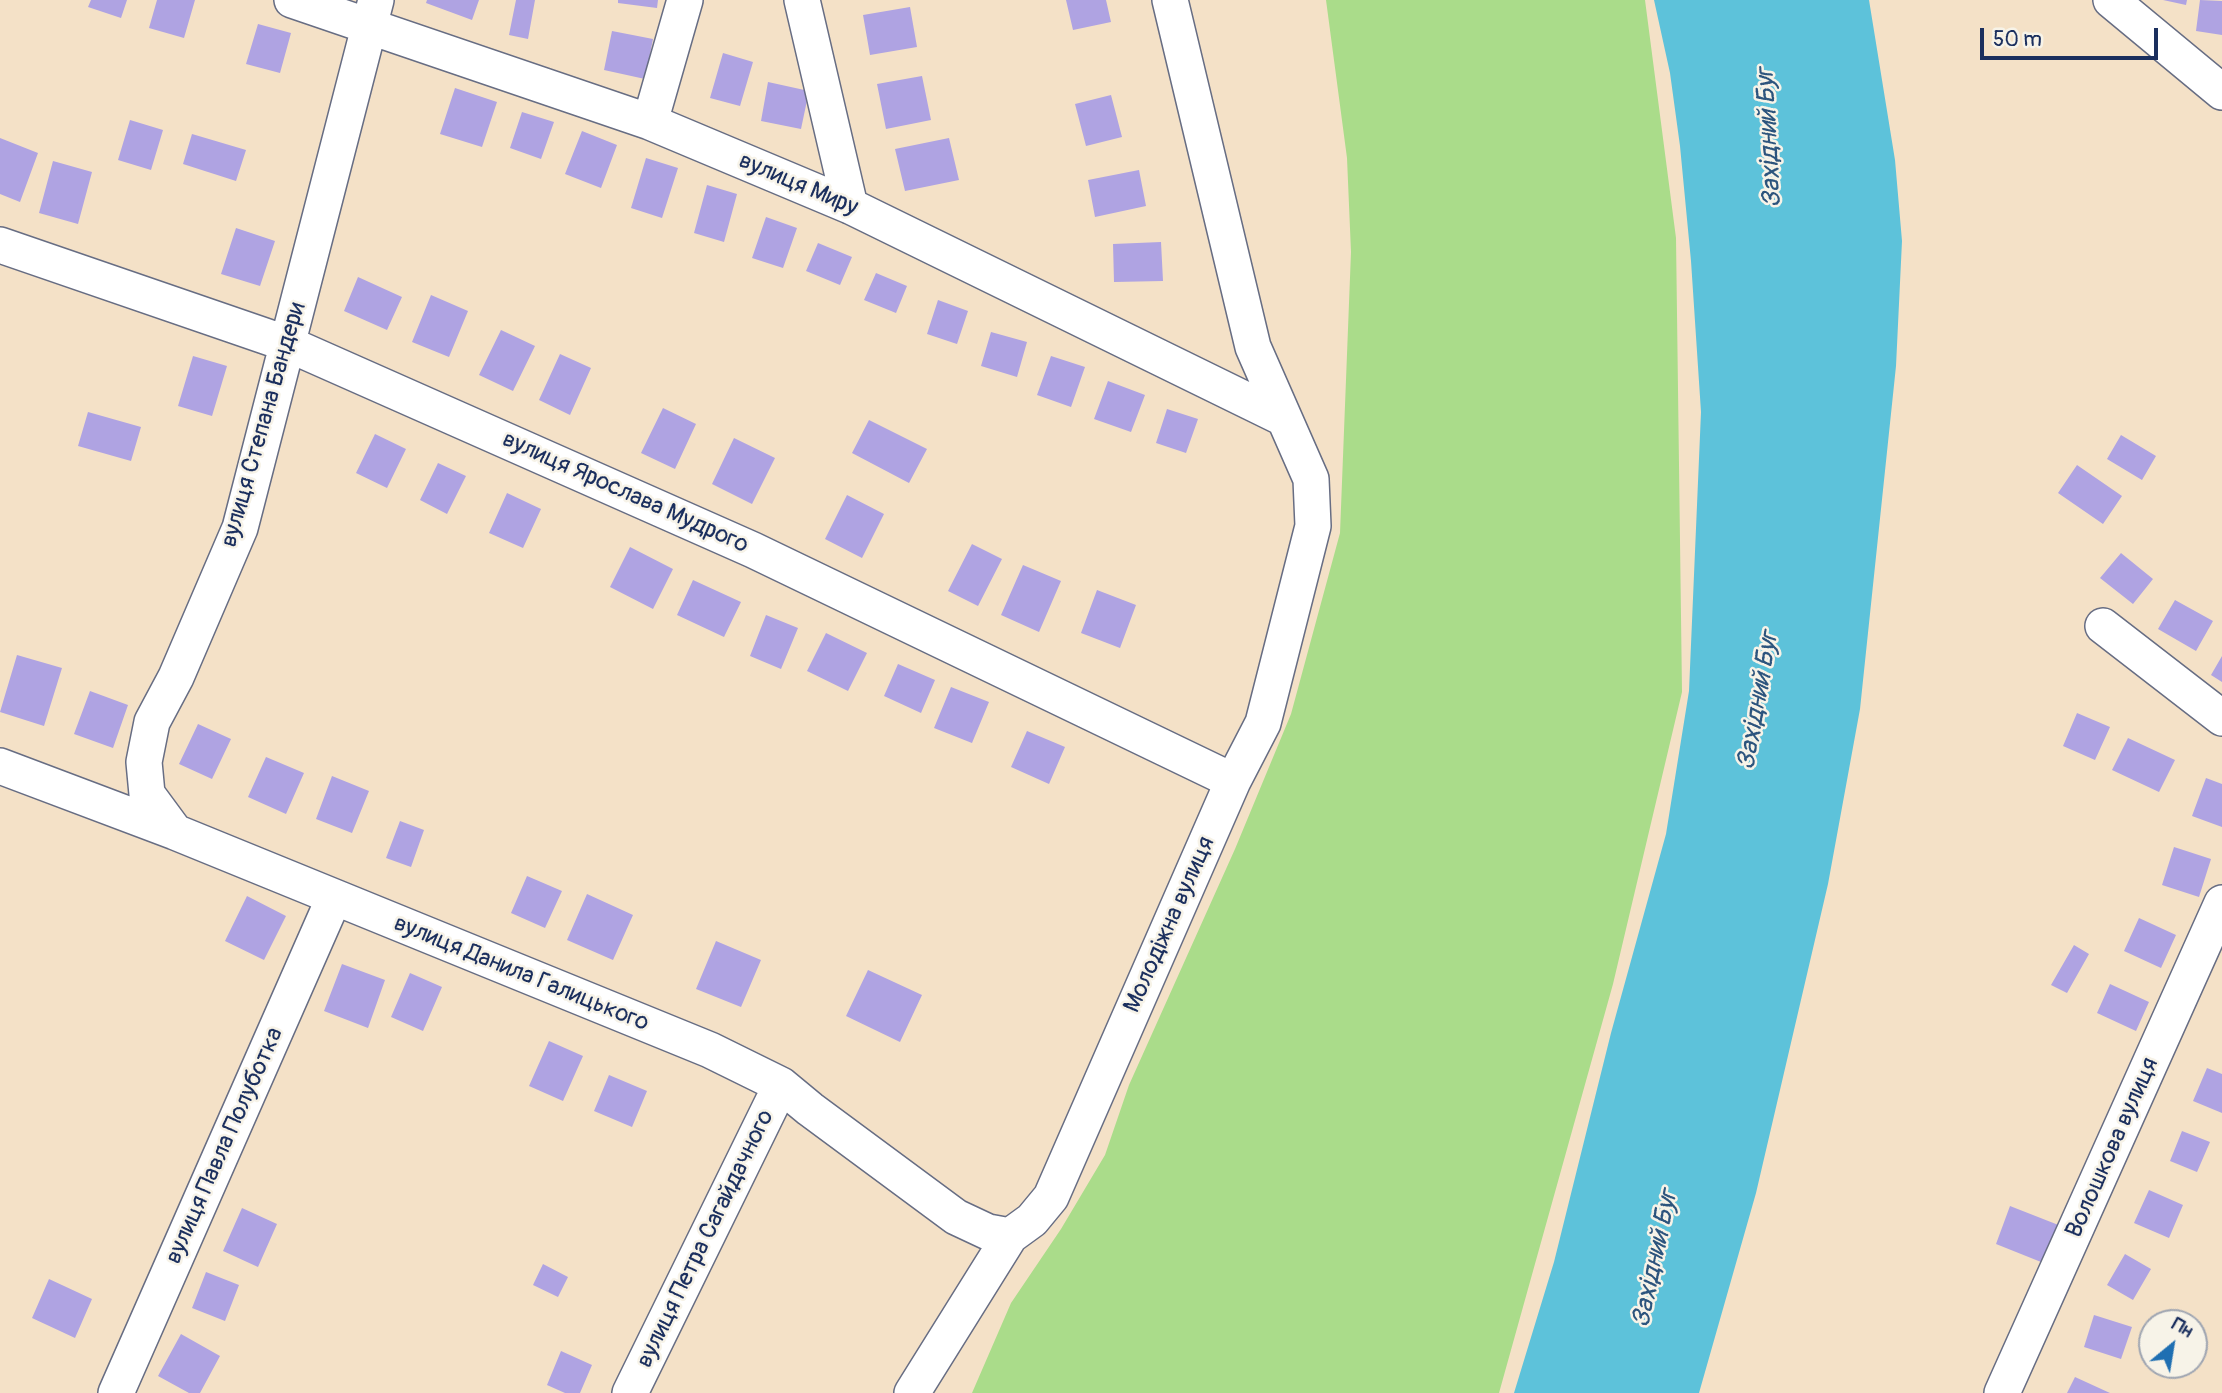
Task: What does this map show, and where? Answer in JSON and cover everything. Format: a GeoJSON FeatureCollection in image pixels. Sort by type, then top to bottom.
{"type":"FeatureCollection","features":[{"type":"Feature","properties":{"kind":"street","name":"вулиця Миру"},"geometry":{"type":"LineString","coordinates":[[292,0],[373,13],[650,122],[850,206],[1283,418]]}},
{"type":"Feature","properties":{"kind":"street"},"geometry":{"type":"LineString","coordinates":[[650,122],[685,0]]}},
{"type":"Feature","properties":{"kind":"street"},"geometry":{"type":"LineString","coordinates":[[803,0],[850,206]]}},
{"type":"Feature","properties":{"kind":"street","name":"Молодіжна вулиця"},"geometry":{"type":"LineString","coordinates":[[912,1393],[1010,1236],[1032,1220],[1051,1197],[1233,781],[1263,723],[1313,526],[1311,479],[1253,347],[1170,0]]}},
{"type":"Feature","properties":{"kind":"street"},"geometry":{"type":"LineString","coordinates":[[2111,0],[2222,92]]}},
{"type":"Feature","properties":{"kind":"street","name":"вулиця Степана Бандери"},"geometry":{"type":"LineString","coordinates":[[176,832],[147,794],[144,762],[152,722],[176,677],[240,528],[373,13]]}},
{"type":"Feature","properties":{"kind":"street","name":"вулиця Ярослава Мудрого"},"geometry":{"type":"LineString","coordinates":[[0,245],[288,344],[753,550],[1233,781]]}},
{"type":"Feature","properties":{"kind":"street"},"geometry":{"type":"LineString","coordinates":[[2103,626],[2222,718]]}},
{"type":"Feature","properties":{"kind":"street","name":"вулиця Данила Галицького"},"geometry":{"type":"LineString","coordinates":[[0,766],[176,832],[710,1050],[781,1085],[957,1217],[988,1232],[1010,1236]]}},
{"type":"Feature","properties":{"kind":"street","name":"вулиця Павла Полуботка"},"geometry":{"type":"LineString","coordinates":[[116,1393],[334,898]]}},
{"type":"Feature","properties":{"kind":"street","name":"Волошкова вулиця"},"geometry":{"type":"LineString","coordinates":[[2002,1393],[2222,903]]}},
{"type":"Feature","properties":{"kind":"street","name":"вулиця Петра Сагайдачного"},"geometry":{"type":"LineString","coordinates":[[630,1393],[781,1085]]}},
{"type":"Feature","properties":{"kind":"green space"},"geometry":{"type":"Polygon","coordinates":[[[1326,0],[1645,0],[1676,238],[1682,692],[1613,984],[1499,1393],[972,1393],[1011,1303],[1061,1229],[1105,1155],[1129,1085],[1235,849],[1291,714],[1340,533],[1351,252],[1347,158],[1326,0]]]}},
{"type":"Feature","properties":{"kind":"water","name":"Західний Буг"},"geometry":{"type":"Polygon","coordinates":[[[1654,0],[1869,0],[1895,160],[1902,241],[1896,366],[1860,709],[1828,884],[1756,1193],[1699,1393],[1514,1393],[1554,1262],[1611,1033],[1666,834],[1689,691],[1701,412],[1680,146],[1670,73],[1654,0]]]}},
{"type":"Feature","properties":{"kind":"building"},"geometry":{"type":"Polygon","coordinates":[[[91,0],[127,0],[121,18],[88,7],[91,0]]]}},
{"type":"Feature","properties":{"kind":"building"},"geometry":{"type":"Polygon","coordinates":[[[157,0],[195,0],[184,38],[149,28],[157,0]]]}},
{"type":"Feature","properties":{"kind":"building"},"geometry":{"type":"Polygon","coordinates":[[[427,0],[479,0],[472,20],[426,3],[427,0]]]}},
{"type":"Feature","properties":{"kind":"building"},"geometry":{"type":"Polygon","coordinates":[[[516,0],[535,0],[528,39],[509,35],[516,0]]]}},
{"type":"Feature","properties":{"kind":"building"},"geometry":{"type":"Polygon","coordinates":[[[618,0],[658,0],[657,8],[618,3],[618,0]]]}},
{"type":"Feature","properties":{"kind":"building"},"geometry":{"type":"Polygon","coordinates":[[[1066,0],[1106,0],[1111,22],[1073,30],[1066,0]]]}},
{"type":"Feature","properties":{"kind":"building"},"geometry":{"type":"Polygon","coordinates":[[[2163,0],[2187,0],[2186,5],[2163,0]]]}},
{"type":"Feature","properties":{"kind":"building"},"geometry":{"type":"Polygon","coordinates":[[[2200,0],[2222,1],[2222,35],[2196,31],[2200,0]]]}},
{"type":"Feature","properties":{"kind":"building"},"geometry":{"type":"Polygon","coordinates":[[[910,7],[917,47],[870,55],[863,15],[910,7]]]}},
{"type":"Feature","properties":{"kind":"building"},"geometry":{"type":"Polygon","coordinates":[[[258,24],[291,33],[280,73],[246,64],[258,24]]]}},
{"type":"Feature","properties":{"kind":"building"},"geometry":{"type":"Polygon","coordinates":[[[612,31],[653,39],[645,79],[604,70],[612,31]]]}},
{"type":"Feature","properties":{"kind":"building"},"geometry":{"type":"Polygon","coordinates":[[[723,53],[753,62],[740,106],[710,98],[723,53]]]}},
{"type":"Feature","properties":{"kind":"building"},"geometry":{"type":"Polygon","coordinates":[[[922,76],[931,120],[886,129],[877,84],[922,76]]]}},
{"type":"Feature","properties":{"kind":"building"},"geometry":{"type":"Polygon","coordinates":[[[768,82],[809,91],[801,129],[761,121],[768,82]]]}},
{"type":"Feature","properties":{"kind":"building"},"geometry":{"type":"Polygon","coordinates":[[[455,88],[497,102],[482,147],[440,134],[455,88]]]}},
{"type":"Feature","properties":{"kind":"building"},"geometry":{"type":"Polygon","coordinates":[[[1111,95],[1122,137],[1086,146],[1075,104],[1111,95]]]}},
{"type":"Feature","properties":{"kind":"building"},"geometry":{"type":"Polygon","coordinates":[[[522,112],[554,122],[541,159],[510,148],[522,112]]]}},
{"type":"Feature","properties":{"kind":"building"},"geometry":{"type":"Polygon","coordinates":[[[130,120],[163,130],[151,170],[118,160],[130,120]]]}},
{"type":"Feature","properties":{"kind":"building"},"geometry":{"type":"Polygon","coordinates":[[[582,131],[617,145],[601,188],[565,174],[582,131]]]}},
{"type":"Feature","properties":{"kind":"building"},"geometry":{"type":"Polygon","coordinates":[[[192,134],[246,150],[236,181],[183,164],[192,134]]]}},
{"type":"Feature","properties":{"kind":"building"},"geometry":{"type":"Polygon","coordinates":[[[0,138],[38,153],[20,202],[0,194],[0,138]]]}},
{"type":"Feature","properties":{"kind":"building"},"geometry":{"type":"Polygon","coordinates":[[[949,138],[959,180],[905,191],[895,149],[949,138]]]}},
{"type":"Feature","properties":{"kind":"building"},"geometry":{"type":"Polygon","coordinates":[[[646,158],[678,168],[662,218],[631,208],[646,158]]]}},
{"type":"Feature","properties":{"kind":"building"},"geometry":{"type":"Polygon","coordinates":[[[53,161],[92,172],[78,224],[39,213],[53,161]]]}},
{"type":"Feature","properties":{"kind":"building"},"geometry":{"type":"Polygon","coordinates":[[[1139,170],[1146,206],[1095,217],[1088,180],[1139,170]]]}},
{"type":"Feature","properties":{"kind":"building"},"geometry":{"type":"Polygon","coordinates":[[[707,185],[737,194],[724,242],[694,233],[707,185]]]}},
{"type":"Feature","properties":{"kind":"building"},"geometry":{"type":"Polygon","coordinates":[[[766,217],[797,228],[783,268],[752,258],[766,217]]]}},
{"type":"Feature","properties":{"kind":"building"},"geometry":{"type":"Polygon","coordinates":[[[236,228],[275,241],[260,286],[221,274],[236,228]]]}},
{"type":"Feature","properties":{"kind":"building"},"geometry":{"type":"Polygon","coordinates":[[[1161,242],[1163,281],[1114,282],[1113,244],[1161,242]]]}},
{"type":"Feature","properties":{"kind":"building"},"geometry":{"type":"Polygon","coordinates":[[[818,243],[852,257],[840,285],[806,271],[818,243]]]}},
{"type":"Feature","properties":{"kind":"building"},"geometry":{"type":"Polygon","coordinates":[[[876,273],[907,286],[896,313],[864,300],[876,273]]]}},
{"type":"Feature","properties":{"kind":"building"},"geometry":{"type":"Polygon","coordinates":[[[358,277],[402,297],[387,330],[344,311],[358,277]]]}},
{"type":"Feature","properties":{"kind":"building"},"geometry":{"type":"Polygon","coordinates":[[[431,295],[468,311],[449,357],[412,342],[431,295]]]}},
{"type":"Feature","properties":{"kind":"building"},"geometry":{"type":"Polygon","coordinates":[[[938,300],[968,311],[957,344],[927,334],[938,300]]]}},
{"type":"Feature","properties":{"kind":"building"},"geometry":{"type":"Polygon","coordinates":[[[501,330],[535,346],[513,391],[479,375],[501,330]]]}},
{"type":"Feature","properties":{"kind":"building"},"geometry":{"type":"Polygon","coordinates":[[[991,332],[1027,342],[1017,377],[981,366],[991,332]]]}},
{"type":"Feature","properties":{"kind":"building"},"geometry":{"type":"Polygon","coordinates":[[[560,354],[591,368],[570,415],[539,400],[560,354]]]}},
{"type":"Feature","properties":{"kind":"building"},"geometry":{"type":"Polygon","coordinates":[[[193,356],[227,366],[212,416],[178,406],[193,356]]]}},
{"type":"Feature","properties":{"kind":"building"},"geometry":{"type":"Polygon","coordinates":[[[1051,356],[1085,367],[1071,407],[1037,395],[1051,356]]]}},
{"type":"Feature","properties":{"kind":"building"},"geometry":{"type":"Polygon","coordinates":[[[1108,381],[1145,395],[1131,432],[1094,419],[1108,381]]]}},
{"type":"Feature","properties":{"kind":"building"},"geometry":{"type":"Polygon","coordinates":[[[663,408],[696,424],[675,469],[641,453],[663,408]]]}},
{"type":"Feature","properties":{"kind":"building"},"geometry":{"type":"Polygon","coordinates":[[[1167,409],[1198,419],[1186,453],[1156,443],[1167,409]]]}},
{"type":"Feature","properties":{"kind":"building"},"geometry":{"type":"Polygon","coordinates":[[[88,412],[141,427],[131,461],[78,446],[88,412]]]}},
{"type":"Feature","properties":{"kind":"building"},"geometry":{"type":"Polygon","coordinates":[[[869,420],[927,449],[909,483],[852,453],[869,420]]]}},
{"type":"Feature","properties":{"kind":"building"},"geometry":{"type":"Polygon","coordinates":[[[375,434],[406,449],[387,488],[356,473],[375,434]]]}},
{"type":"Feature","properties":{"kind":"building"},"geometry":{"type":"Polygon","coordinates":[[[2121,435],[2156,456],[2142,480],[2107,459],[2121,435]]]}},
{"type":"Feature","properties":{"kind":"building"},"geometry":{"type":"Polygon","coordinates":[[[734,438],[775,458],[752,504],[712,484],[734,438]]]}},
{"type":"Feature","properties":{"kind":"building"},"geometry":{"type":"Polygon","coordinates":[[[438,463],[466,476],[447,514],[420,500],[438,463]]]}},
{"type":"Feature","properties":{"kind":"building"},"geometry":{"type":"Polygon","coordinates":[[[2077,465],[2122,496],[2103,524],[2058,493],[2077,465]]]}},
{"type":"Feature","properties":{"kind":"building"},"geometry":{"type":"Polygon","coordinates":[[[507,493],[541,509],[523,548],[489,533],[507,493]]]}},
{"type":"Feature","properties":{"kind":"building"},"geometry":{"type":"Polygon","coordinates":[[[847,495],[884,514],[862,558],[825,539],[847,495]]]}},
{"type":"Feature","properties":{"kind":"building"},"geometry":{"type":"Polygon","coordinates":[[[972,544],[1002,559],[978,606],[948,591],[972,544]]]}},
{"type":"Feature","properties":{"kind":"building"},"geometry":{"type":"Polygon","coordinates":[[[630,547],[673,569],[653,609],[610,587],[630,547]]]}},
{"type":"Feature","properties":{"kind":"building"},"geometry":{"type":"Polygon","coordinates":[[[2121,553],[2153,579],[2133,604],[2100,578],[2121,553]]]}},
{"type":"Feature","properties":{"kind":"building"},"geometry":{"type":"Polygon","coordinates":[[[1023,565],[1061,581],[1039,632],[1001,615],[1023,565]]]}},
{"type":"Feature","properties":{"kind":"building"},"geometry":{"type":"Polygon","coordinates":[[[693,580],[741,602],[724,637],[677,615],[693,580]]]}},
{"type":"Feature","properties":{"kind":"building"},"geometry":{"type":"Polygon","coordinates":[[[1097,590],[1136,605],[1120,648],[1081,633],[1097,590]]]}},
{"type":"Feature","properties":{"kind":"building"},"geometry":{"type":"Polygon","coordinates":[[[2175,600],[2213,621],[2196,651],[2158,629],[2175,600]]]}},
{"type":"Feature","properties":{"kind":"building"},"geometry":{"type":"Polygon","coordinates":[[[766,615],[798,628],[781,669],[750,656],[766,615]]]}},
{"type":"Feature","properties":{"kind":"building"},"geometry":{"type":"Polygon","coordinates":[[[826,633],[867,653],[848,691],[807,671],[826,633]]]}},
{"type":"Feature","properties":{"kind":"building"},"geometry":{"type":"Polygon","coordinates":[[[17,655],[62,668],[44,726],[0,712],[17,655]]]}},
{"type":"Feature","properties":{"kind":"building"},"geometry":{"type":"Polygon","coordinates":[[[2222,656],[2222,682],[2211,675],[2222,656]]]}},
{"type":"Feature","properties":{"kind":"building"},"geometry":{"type":"Polygon","coordinates":[[[898,664],[935,680],[921,713],[884,696],[898,664]]]}},
{"type":"Feature","properties":{"kind":"building"},"geometry":{"type":"Polygon","coordinates":[[[951,687],[989,702],[972,743],[934,728],[951,687]]]}},
{"type":"Feature","properties":{"kind":"building"},"geometry":{"type":"Polygon","coordinates":[[[90,691],[128,705],[113,748],[74,734],[90,691]]]}},
{"type":"Feature","properties":{"kind":"building"},"geometry":{"type":"Polygon","coordinates":[[[2077,713],[2110,727],[2095,760],[2063,746],[2077,713]]]}},
{"type":"Feature","properties":{"kind":"building"},"geometry":{"type":"Polygon","coordinates":[[[198,724],[231,739],[212,779],[179,764],[198,724]]]}},
{"type":"Feature","properties":{"kind":"building"},"geometry":{"type":"Polygon","coordinates":[[[1027,731],[1065,747],[1049,784],[1011,767],[1027,731]]]}},
{"type":"Feature","properties":{"kind":"building"},"geometry":{"type":"Polygon","coordinates":[[[2128,738],[2175,760],[2159,792],[2112,770],[2128,738]]]}},
{"type":"Feature","properties":{"kind":"building"},"geometry":{"type":"Polygon","coordinates":[[[266,757],[304,773],[286,814],[248,797],[266,757]]]}},
{"type":"Feature","properties":{"kind":"building"},"geometry":{"type":"Polygon","coordinates":[[[332,776],[369,791],[352,833],[316,819],[332,776]]]}},
{"type":"Feature","properties":{"kind":"building"},"geometry":{"type":"Polygon","coordinates":[[[2206,778],[2222,784],[2222,827],[2192,816],[2206,778]]]}},
{"type":"Feature","properties":{"kind":"building"},"geometry":{"type":"Polygon","coordinates":[[[400,821],[424,830],[411,867],[386,858],[400,821]]]}},
{"type":"Feature","properties":{"kind":"building"},"geometry":{"type":"Polygon","coordinates":[[[2174,847],[2211,859],[2199,897],[2162,885],[2174,847]]]}},
{"type":"Feature","properties":{"kind":"building"},"geometry":{"type":"Polygon","coordinates":[[[527,876],[562,891],[545,928],[511,913],[527,876]]]}},
{"type":"Feature","properties":{"kind":"building"},"geometry":{"type":"Polygon","coordinates":[[[587,894],[633,915],[613,960],[567,940],[587,894]]]}},
{"type":"Feature","properties":{"kind":"building"},"geometry":{"type":"Polygon","coordinates":[[[247,896],[286,916],[264,960],[225,941],[247,896]]]}},
{"type":"Feature","properties":{"kind":"building"},"geometry":{"type":"Polygon","coordinates":[[[2139,918],[2176,935],[2161,968],[2124,951],[2139,918]]]}},
{"type":"Feature","properties":{"kind":"building"},"geometry":{"type":"Polygon","coordinates":[[[716,941],[761,960],[741,1007],[696,989],[716,941]]]}},
{"type":"Feature","properties":{"kind":"building"},"geometry":{"type":"Polygon","coordinates":[[[2074,945],[2089,954],[2067,993],[2051,985],[2074,945]]]}},
{"type":"Feature","properties":{"kind":"building"},"geometry":{"type":"Polygon","coordinates":[[[342,964],[385,980],[368,1028],[324,1011],[342,964]]]}},
{"type":"Feature","properties":{"kind":"building"},"geometry":{"type":"Polygon","coordinates":[[[868,970],[922,995],[900,1042],[846,1016],[868,970]]]}},
{"type":"Feature","properties":{"kind":"building"},"geometry":{"type":"Polygon","coordinates":[[[410,973],[442,987],[423,1031],[391,1017],[410,973]]]}},
{"type":"Feature","properties":{"kind":"building"},"geometry":{"type":"Polygon","coordinates":[[[2110,984],[2149,1002],[2136,1031],[2097,1013],[2110,984]]]}},
{"type":"Feature","properties":{"kind":"building"},"geometry":{"type":"Polygon","coordinates":[[[549,1041],[583,1056],[563,1101],[529,1086],[549,1041]]]}},
{"type":"Feature","properties":{"kind":"building"},"geometry":{"type":"Polygon","coordinates":[[[2207,1068],[2222,1074],[2222,1113],[2193,1101],[2207,1068]]]}},
{"type":"Feature","properties":{"kind":"building"},"geometry":{"type":"Polygon","coordinates":[[[609,1075],[647,1091],[632,1127],[594,1111],[609,1075]]]}},
{"type":"Feature","properties":{"kind":"building"},"geometry":{"type":"Polygon","coordinates":[[[2182,1131],[2210,1142],[2197,1172],[2170,1161],[2182,1131]]]}},
{"type":"Feature","properties":{"kind":"building"},"geometry":{"type":"Polygon","coordinates":[[[2149,1190],[2183,1205],[2169,1238],[2134,1223],[2149,1190]]]}},
{"type":"Feature","properties":{"kind":"building"},"geometry":{"type":"Polygon","coordinates":[[[2010,1206],[2061,1226],[2046,1264],[1996,1244],[2010,1206]]]}},
{"type":"Feature","properties":{"kind":"building"},"geometry":{"type":"Polygon","coordinates":[[[242,1208],[277,1224],[258,1267],[223,1251],[242,1208]]]}},
{"type":"Feature","properties":{"kind":"building"},"geometry":{"type":"Polygon","coordinates":[[[2125,1254],[2151,1269],[2133,1300],[2107,1285],[2125,1254]]]}},
{"type":"Feature","properties":{"kind":"building"},"geometry":{"type":"Polygon","coordinates":[[[543,1264],[568,1277],[558,1297],[533,1285],[543,1264]]]}},
{"type":"Feature","properties":{"kind":"building"},"geometry":{"type":"Polygon","coordinates":[[[206,1272],[239,1285],[225,1321],[192,1308],[206,1272]]]}},
{"type":"Feature","properties":{"kind":"building"},"geometry":{"type":"Polygon","coordinates":[[[49,1279],[92,1299],[75,1338],[32,1318],[49,1279]]]}},
{"type":"Feature","properties":{"kind":"building"},"geometry":{"type":"Polygon","coordinates":[[[2094,1315],[2132,1327],[2121,1359],[2084,1347],[2094,1315]]]}},
{"type":"Feature","properties":{"kind":"building"},"geometry":{"type":"Polygon","coordinates":[[[181,1334],[220,1356],[200,1393],[189,1393],[158,1376],[181,1334]]]}},
{"type":"Feature","properties":{"kind":"building"},"geometry":{"type":"Polygon","coordinates":[[[561,1351],[592,1365],[580,1393],[565,1393],[547,1385],[561,1351]]]}},
{"type":"Feature","properties":{"kind":"building"},"geometry":{"type":"Polygon","coordinates":[[[2075,1377],[2110,1393],[2067,1393],[2075,1377]]]}}]}
